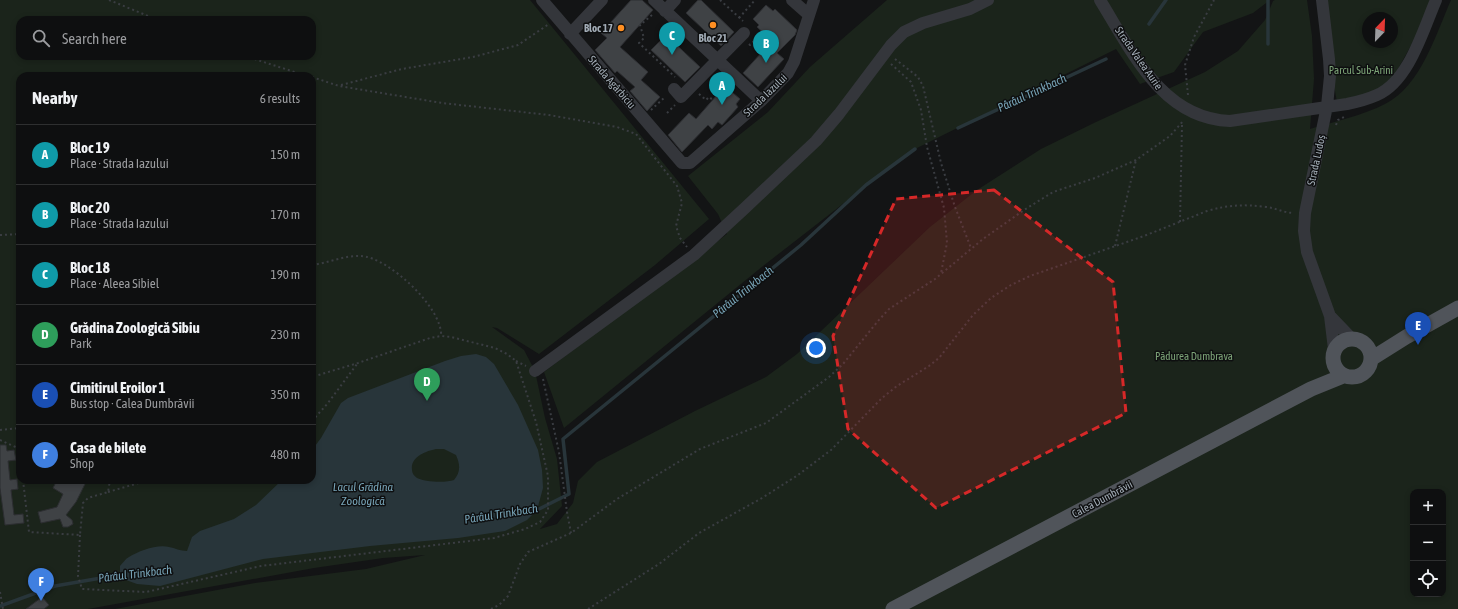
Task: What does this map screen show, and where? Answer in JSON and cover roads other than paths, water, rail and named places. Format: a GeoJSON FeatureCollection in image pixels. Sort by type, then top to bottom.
{"type":"FeatureCollection","features":[{"type":"Feature","properties":{"kind":"main road"},"geometry":{"type":"LineString","coordinates":[[1369,352],[1406,337],[1458,308]]}},
{"type":"Feature","properties":{"kind":"main road"},"geometry":{"type":"LineString","coordinates":[[1352,339],[1358,340],[1369,352],[1368,370],[1364,374],[1353,378],[1343,376],[1338,372],[1333,356],[1342,341],[1352,339]]}},
{"type":"Feature","properties":{"kind":"main road","name":"Calea Dumbrăvii"},"geometry":{"type":"LineString","coordinates":[[1311,389],[1333,356]]}},
{"type":"Feature","properties":{"kind":"main road","name":"Calea Dumbrăvii"},"geometry":{"type":"LineString","coordinates":[[893,609],[1311,389],[1343,376]]}},
{"type":"Feature","properties":{"kind":"street","name":"Strada Agârbiciu"},"geometry":{"type":"LineString","coordinates":[[542,0],[682,163]]}},
{"type":"Feature","properties":{"kind":"street"},"geometry":{"type":"LineString","coordinates":[[570,34],[602,0]]}},
{"type":"Feature","properties":{"kind":"street"},"geometry":{"type":"LineString","coordinates":[[654,0],[761,101]]}},
{"type":"Feature","properties":{"kind":"street"},"geometry":{"type":"LineString","coordinates":[[665,11],[675,0]]}},
{"type":"Feature","properties":{"kind":"street"},"geometry":{"type":"LineString","coordinates":[[792,0],[809,15]]}},
{"type":"Feature","properties":{"kind":"street","name":"Strada Iazului"},"geometry":{"type":"LineString","coordinates":[[682,163],[690,163],[761,101],[780,82],[794,62],[814,0]]}},
{"type":"Feature","properties":{"kind":"street"},"geometry":{"type":"LineString","coordinates":[[538,369],[694,255],[746,208],[816,141],[839,114],[898,37],[913,27],[970,9],[988,0]]}},
{"type":"Feature","properties":{"kind":"street","name":"Strada Valea Aurie"},"geometry":{"type":"LineString","coordinates":[[1100,0],[1144,69],[1166,96],[1189,112],[1218,121],[1230,121],[1361,101],[1378,95],[1395,82],[1408,66],[1436,0]]}},
{"type":"Feature","properties":{"kind":"street","name":"Strada Ludoș"},"geometry":{"type":"LineString","coordinates":[[1322,0],[1330,76],[1326,106],[1305,213],[1304,231],[1307,252],[1330,316],[1333,356]]}},
{"type":"Feature","properties":{"kind":"street"},"geometry":{"type":"LineString","coordinates":[[674,89],[681,97],[744,33]]}},
{"type":"Feature","properties":{"kind":"street","name":"Strada Ludoș"},"geometry":{"type":"LineString","coordinates":[[1330,316],[1352,339]]}},
{"type":"Feature","properties":{"kind":"water","name":"Lacul Grădina Zoologică"},"geometry":{"type":"Polygon","coordinates":[[[476,354],[486,357],[494,364],[518,405],[538,450],[542,470],[543,488],[537,510],[527,520],[505,531],[458,538],[370,546],[263,559],[160,586],[137,584],[126,580],[120,574],[120,566],[125,560],[143,550],[164,546],[187,551],[192,537],[200,531],[234,519],[256,505],[278,484],[316,484],[316,445],[341,403],[348,398],[461,356],[476,354]],[[444,449],[428,451],[416,458],[412,465],[412,472],[417,478],[430,481],[446,482],[454,480],[459,471],[456,455],[444,449]]]}},
{"type":"Feature","properties":{"kind":"waterway","name":"Pârâul Trinkbach"},"geometry":{"type":"LineString","coordinates":[[1149,24],[1166,0]]}},
{"type":"Feature","properties":{"kind":"waterway"},"geometry":{"type":"LineString","coordinates":[[1268,0],[1268,44]]}},
{"type":"Feature","properties":{"kind":"waterway","name":"Pârâul Trinkbach"},"geometry":{"type":"LineString","coordinates":[[958,128],[1106,59]]}},
{"type":"Feature","properties":{"kind":"waterway","name":"Pârâul Trinkbach"},"geometry":{"type":"LineString","coordinates":[[535,511],[569,494],[563,439],[801,245],[866,185],[915,149]]}},
{"type":"Feature","properties":{"kind":"waterway","name":"Pârâul Trinkbach"},"geometry":{"type":"LineString","coordinates":[[0,606],[55,586],[124,574]]}},
{"type":"Feature","properties":{"kind":"place","name":"Bloc 21"},"geometry":{"type":"Point","coordinates":[713,25]}},
{"type":"Feature","properties":{"kind":"place","name":"Bloc 17"},"geometry":{"type":"Point","coordinates":[621,28]}},
{"type":"Feature","properties":{"kind":"place","name":"Bloc 18"},"geometry":{"type":"Point","coordinates":[672,55]}},
{"type":"Feature","properties":{"kind":"place","name":"Bloc 20"},"geometry":{"type":"Point","coordinates":[766,63]}},
{"type":"Feature","properties":{"kind":"place","name":"Bloc 19"},"geometry":{"type":"Point","coordinates":[722,105]}},
{"type":"Feature","properties":{"kind":"place","name":"Cimitirul Eroilor 1"},"geometry":{"type":"Point","coordinates":[1418,345]}},
{"type":"Feature","properties":{"kind":"place","name":"Grădina Zoologică Sibiu"},"geometry":{"type":"Point","coordinates":[427,401]}},
{"type":"Feature","properties":{"kind":"place","name":"Casa de bilete"},"geometry":{"type":"Point","coordinates":[41,601]}},
{"type":"Feature","properties":{"kind":"park label","name":"Parcul Sub-Arini"},"geometry":{"type":"Point","coordinates":[1361,70]}},
{"type":"Feature","properties":{"kind":"park label","name":"Pădurea Dumbrava"},"geometry":{"type":"Point","coordinates":[1194,356]}}]}
